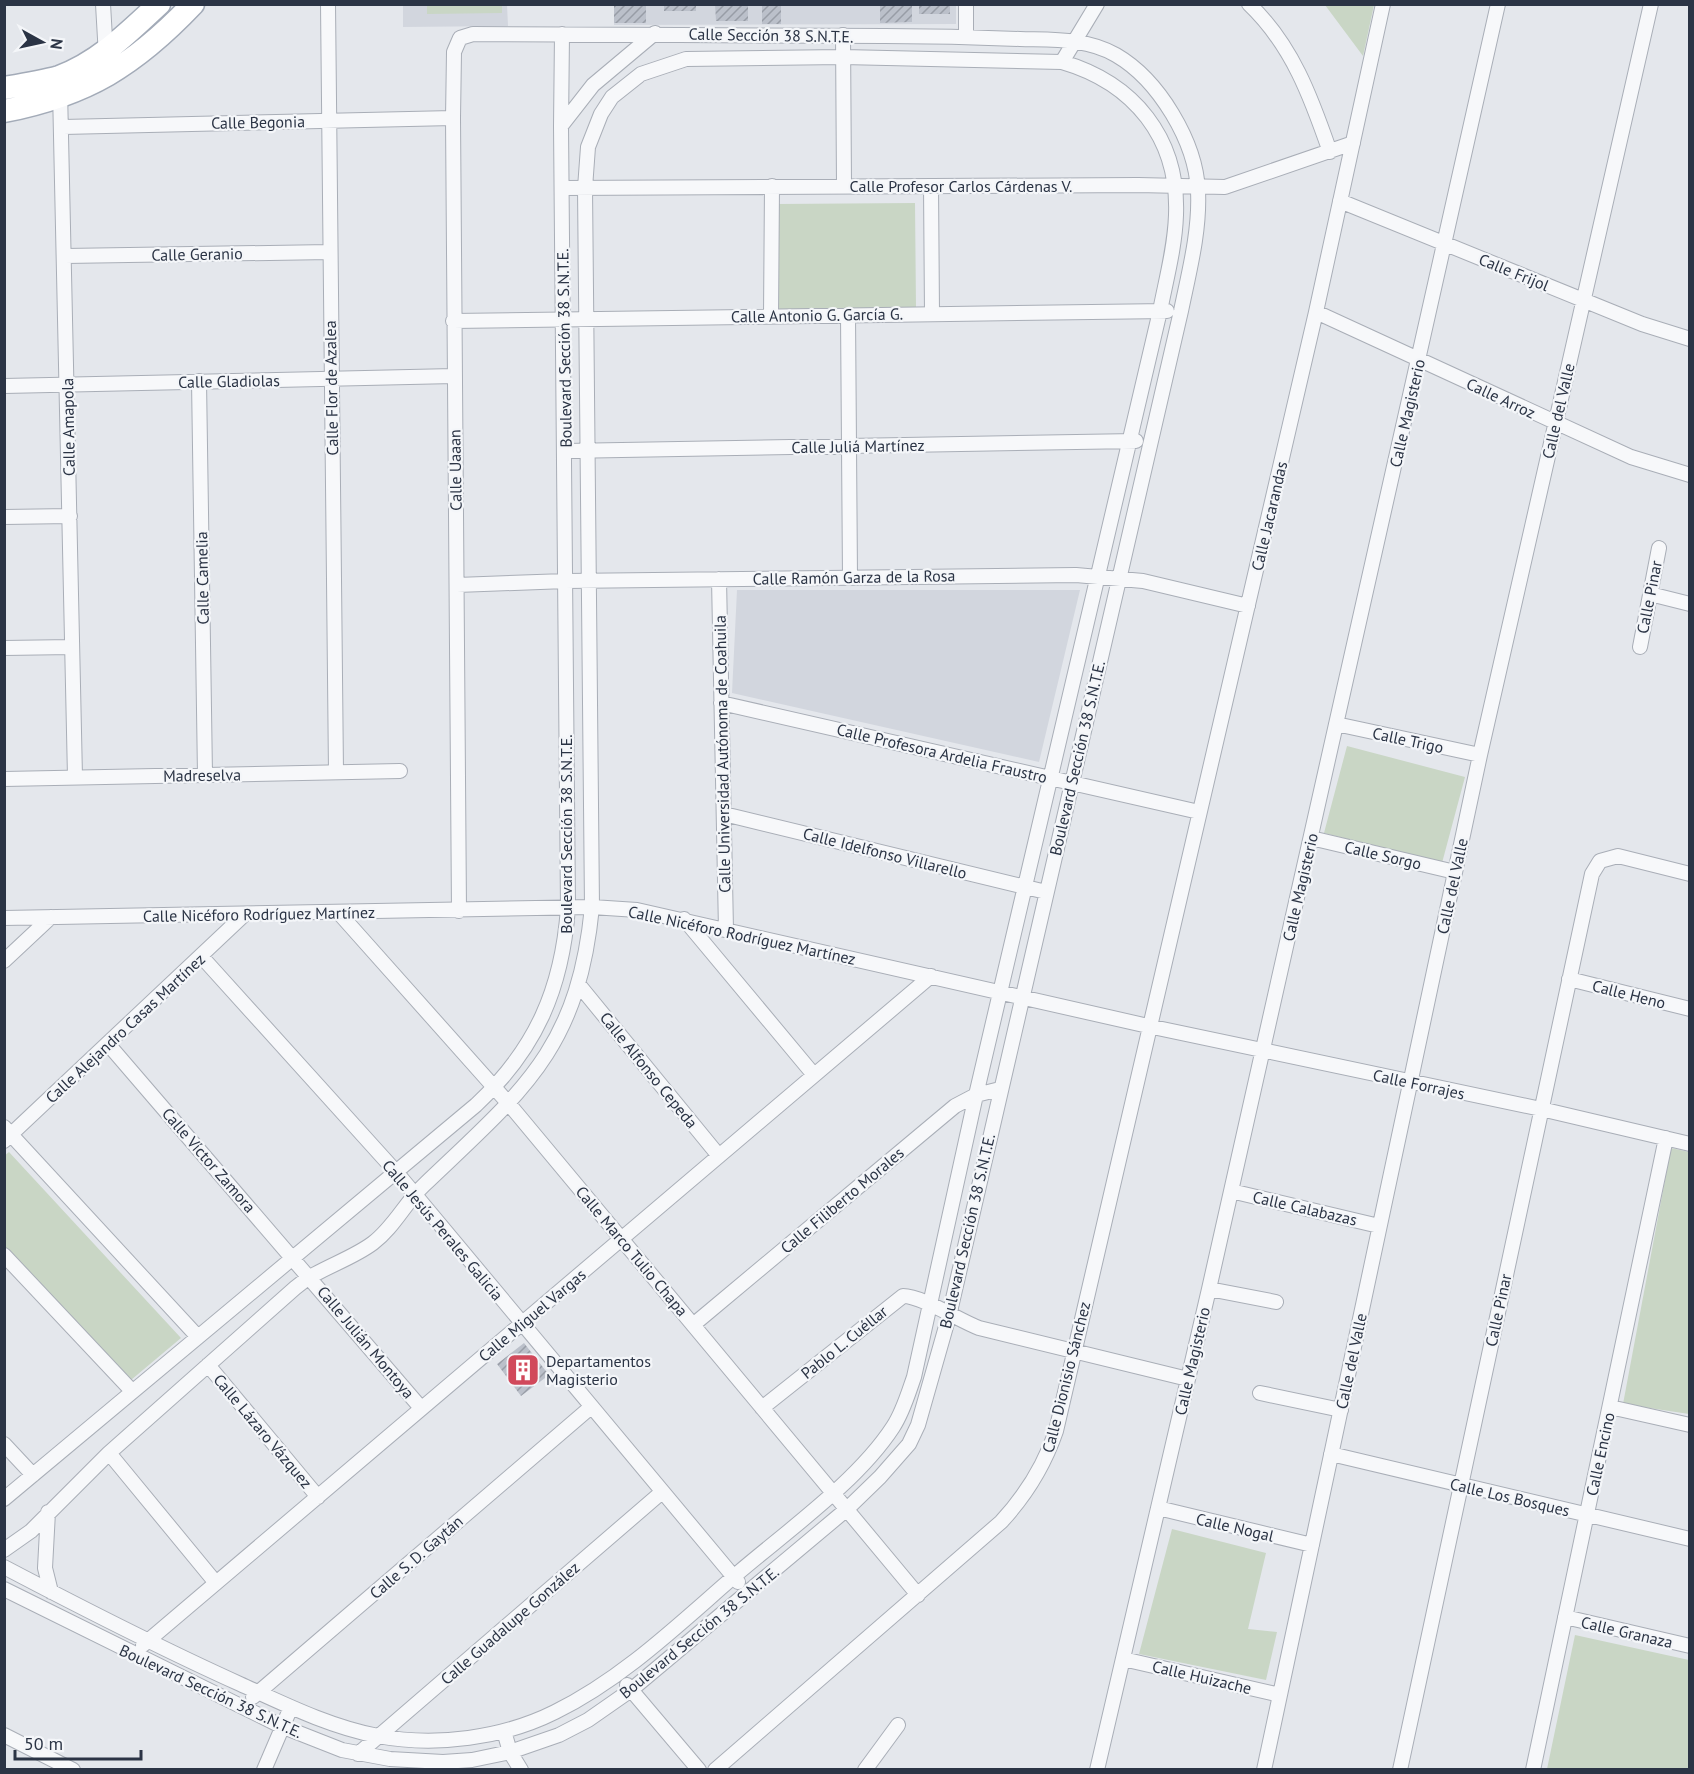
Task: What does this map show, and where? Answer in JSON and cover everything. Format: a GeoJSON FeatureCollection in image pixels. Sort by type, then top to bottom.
{"type":"FeatureCollection","features":[{"type":"Feature","properties":{"kind":"main road"},"geometry":{"type":"LineString","coordinates":[[4,88],[59,87],[159,4]]}},
{"type":"Feature","properties":{"kind":"main road"},"geometry":{"type":"LineString","coordinates":[[4,111],[59,87],[109,75],[151,43],[194,4]]}},
{"type":"Feature","properties":{"kind":"street"},"geometry":{"type":"LineString","coordinates":[[103,4],[105,51],[109,75]]}},
{"type":"Feature","properties":{"kind":"street","name":"Calle Flor de Azalea"},"geometry":{"type":"LineString","coordinates":[[328,4],[336,772]]}},
{"type":"Feature","properties":{"kind":"street"},"geometry":{"type":"LineString","coordinates":[[966,4],[966,36]]}},
{"type":"Feature","properties":{"kind":"street"},"geometry":{"type":"LineString","coordinates":[[1062,62],[1097,4]]}},
{"type":"Feature","properties":{"kind":"street"},"geometry":{"type":"LineString","coordinates":[[1249,4],[1277,35],[1295,64],[1307,87],[1330,152]]}},
{"type":"Feature","properties":{"kind":"street","name":"Calle Jacarandas"},"geometry":{"type":"LineString","coordinates":[[1148,1026],[1316,312],[1383,4]]}},
{"type":"Feature","properties":{"kind":"street","name":"Calle Magisterio"},"geometry":{"type":"LineString","coordinates":[[1097,1770],[1209,1289],[1498,4]]}},
{"type":"Feature","properties":{"kind":"street","name":"Calle del Valle"},"geometry":{"type":"LineString","coordinates":[[1264,1770],[1480,755],[1651,4]]}},
{"type":"Feature","properties":{"kind":"street"},"geometry":{"type":"LineString","coordinates":[[561,126],[593,85],[655,33]]}},
{"type":"Feature","properties":{"kind":"street","name":"Calle Sección 38 S.N.T.E."},"geometry":{"type":"LineString","coordinates":[[467,34],[966,36],[1074,41]]}},
{"type":"Feature","properties":{"kind":"street","name":"Calle Uaaan"},"geometry":{"type":"LineString","coordinates":[[459,911],[453,376],[453,118],[454,52],[456,44],[467,34]]}},
{"type":"Feature","properties":{"kind":"street","name":"Boulevard Sección 38 S.N.T.E."},"geometry":{"type":"LineString","coordinates":[[4,1499],[397,1173],[495,1088],[528,1045],[554,991],[566,938],[568,908],[562,319],[562,34]]}},
{"type":"Feature","properties":{"kind":"street"},"geometry":{"type":"LineString","coordinates":[[843,35],[844,186]]}},
{"type":"Feature","properties":{"kind":"street","name":"Boulevard Sección 38 S.N.T.E."},"geometry":{"type":"LineString","coordinates":[[4,1589],[281,1726],[358,1754],[398,1760],[443,1762],[472,1760],[510,1752],[579,1725],[631,1690],[847,1509],[896,1462],[909,1444],[926,1403],[949,1316],[999,1089],[1072,783],[1196,237],[1198,189],[1184,137],[1170,109],[1152,86],[1116,55],[1094,45],[1074,41]]}},
{"type":"Feature","properties":{"kind":"street","name":"Calle Sección 38 S.N.T.E."},"geometry":{"type":"LineString","coordinates":[[627,84],[657,67],[686,59],[843,57],[1062,62]]}},
{"type":"Feature","properties":{"kind":"street","name":"Boulevard Sección 38 S.N.T.E."},"geometry":{"type":"LineString","coordinates":[[4,1567],[148,1640],[291,1707],[378,1736],[450,1739],[504,1731],[553,1713],[618,1674],[832,1493],[878,1448],[902,1411],[931,1307],[976,1095],[1099,575],[1174,242],[1176,187],[1170,160],[1148,117],[1132,99],[1100,76],[1062,62]]}},
{"type":"Feature","properties":{"kind":"street","name":"Boulevard Sección 38 S.N.T.E."},"geometry":{"type":"LineString","coordinates":[[4,1550],[31,1531],[109,1453],[310,1276],[372,1244],[388,1230],[414,1194],[509,1104],[549,1054],[561,1031],[579,985],[592,907],[585,188],[588,147],[593,131],[606,105],[627,84]]}},
{"type":"Feature","properties":{"kind":"street","name":"Calle Amapola"},"geometry":{"type":"LineString","coordinates":[[59,87],[63,127],[75,777]]}},
{"type":"Feature","properties":{"kind":"street","name":"Calle Begonia"},"geometry":{"type":"LineString","coordinates":[[63,127],[453,118]]}},
{"type":"Feature","properties":{"kind":"street","name":"Calle Profesor Carlos Cárdenas V."},"geometry":{"type":"LineString","coordinates":[[562,188],[931,186],[1198,189],[1239,184],[1353,143]]}},
{"type":"Feature","properties":{"kind":"street"},"geometry":{"type":"LineString","coordinates":[[771,316],[772,186]]}},
{"type":"Feature","properties":{"kind":"street"},"geometry":{"type":"LineString","coordinates":[[931,186],[932,314]]}},
{"type":"Feature","properties":{"kind":"street","name":"Calle Frijol"},"geometry":{"type":"LineString","coordinates":[[1340,201],[1642,324],[1689,339]]}},
{"type":"Feature","properties":{"kind":"street","name":"Calle Geranio"},"geometry":{"type":"LineString","coordinates":[[65,256],[330,252]]}},
{"type":"Feature","properties":{"kind":"street","name":"Calle Antonio G. García G."},"geometry":{"type":"LineString","coordinates":[[453,321],[1181,311]]}},
{"type":"Feature","properties":{"kind":"street","name":"Calle Arroz"},"geometry":{"type":"LineString","coordinates":[[1316,312],[1630,457],[1689,475]]}},
{"type":"Feature","properties":{"kind":"street"},"geometry":{"type":"LineString","coordinates":[[848,315],[850,577]]}},
{"type":"Feature","properties":{"kind":"street","name":"Calle Gladiolas"},"geometry":{"type":"LineString","coordinates":[[4,386],[453,376]]}},
{"type":"Feature","properties":{"kind":"street","name":"Calle Camelia"},"geometry":{"type":"LineString","coordinates":[[199,381],[205,775]]}},
{"type":"Feature","properties":{"kind":"street","name":"Calle Juliá Martínez"},"geometry":{"type":"LineString","coordinates":[[565,451],[1151,441]]}},
{"type":"Feature","properties":{"kind":"street"},"geometry":{"type":"LineString","coordinates":[[4,517],[70,516]]}},
{"type":"Feature","properties":{"kind":"street","name":"Calle Pinar"},"geometry":{"type":"LineString","coordinates":[[1640,647],[1659,548]]}},
{"type":"Feature","properties":{"kind":"street","name":"Calle Ramón Garza de la Rosa"},"geometry":{"type":"LineString","coordinates":[[457,585],[566,581],[1099,575],[1119,577],[1248,606]]}},
{"type":"Feature","properties":{"kind":"street","name":"Calle Universidad Autónoma de Coahuila"},"geometry":{"type":"LineString","coordinates":[[718,579],[726,930]]}},
{"type":"Feature","properties":{"kind":"street"},"geometry":{"type":"LineString","coordinates":[[1650,594],[1689,604]]}},
{"type":"Feature","properties":{"kind":"street"},"geometry":{"type":"LineString","coordinates":[[4,648],[72,647]]}},
{"type":"Feature","properties":{"kind":"street","name":"Calle Profesora Ardelia Fraustro"},"geometry":{"type":"LineString","coordinates":[[721,703],[1199,812]]}},
{"type":"Feature","properties":{"kind":"street","name":"Calle Trigo"},"geometry":{"type":"LineString","coordinates":[[1336,724],[1480,755]]}},
{"type":"Feature","properties":{"kind":"street","name":"Madreselva"},"geometry":{"type":"LineString","coordinates":[[4,779],[400,771]]}},
{"type":"Feature","properties":{"kind":"street","name":"Calle Idelfonso Villarello"},"geometry":{"type":"LineString","coordinates":[[724,814],[1046,892]]}},
{"type":"Feature","properties":{"kind":"street","name":"Calle Sorgo"},"geometry":{"type":"LineString","coordinates":[[1311,838],[1455,872]]}},
{"type":"Feature","properties":{"kind":"street","name":"Calle Pinar"},"geometry":{"type":"LineString","coordinates":[[1400,1770],[1594,867],[1606,857],[1618,856],[1689,874]]}},
{"type":"Feature","properties":{"kind":"street","name":"Calle Nicéforo Rodríguez Martínez"},"geometry":{"type":"LineString","coordinates":[[4,918],[592,907],[638,910],[1148,1026]]}},
{"type":"Feature","properties":{"kind":"street","name":"Calle Marco Tulio Chapa"},"geometry":{"type":"LineString","coordinates":[[339,913],[509,1104],[918,1595]]}},
{"type":"Feature","properties":{"kind":"street","name":"Calle Alejandro Casas Martínez"},"geometry":{"type":"LineString","coordinates":[[7,1134],[108,1044],[245,914]]}},
{"type":"Feature","properties":{"kind":"street"},"geometry":{"type":"LineString","coordinates":[[4,961],[51,917]]}},
{"type":"Feature","properties":{"kind":"street"},"geometry":{"type":"LineString","coordinates":[[684,919],[814,1075]]}},
{"type":"Feature","properties":{"kind":"street","name":"Calle Jesús Perales Galicia"},"geometry":{"type":"LineString","coordinates":[[201,956],[397,1173],[747,1593]]}},
{"type":"Feature","properties":{"kind":"street","name":"Calle Miguel Vargas"},"geometry":{"type":"LineString","coordinates":[[132,1653],[931,976]]}},
{"type":"Feature","properties":{"kind":"street","name":"Calle Heno"},"geometry":{"type":"LineString","coordinates":[[1569,979],[1689,1008]]}},
{"type":"Feature","properties":{"kind":"street","name":"Calle Alfonso Cepeda"},"geometry":{"type":"LineString","coordinates":[[579,985],[719,1156]]}},
{"type":"Feature","properties":{"kind":"street","name":"Calle Forrajes"},"geometry":{"type":"LineString","coordinates":[[1148,1026],[1541,1109],[1689,1144]]}},
{"type":"Feature","properties":{"kind":"street","name":"Calle Dionisio Sánchez"},"geometry":{"type":"LineString","coordinates":[[715,1770],[1001,1521],[1029,1490],[1049,1452],[1056,1431],[1148,1026]]}},
{"type":"Feature","properties":{"kind":"street","name":"Calle Víctor Zamora"},"geometry":{"type":"LineString","coordinates":[[108,1044],[310,1276]]}},
{"type":"Feature","properties":{"kind":"street","name":"Calle Filiberto Morales"},"geometry":{"type":"LineString","coordinates":[[693,1325],[955,1106],[976,1095],[999,1089]]}},
{"type":"Feature","properties":{"kind":"street"},"geometry":{"type":"LineString","coordinates":[[7,1134],[198,1336]]}},
{"type":"Feature","properties":{"kind":"street","name":"Calle Encino"},"geometry":{"type":"LineString","coordinates":[[1533,1770],[1666,1138]]}},
{"type":"Feature","properties":{"kind":"street","name":"Calle Calabazas"},"geometry":{"type":"LineString","coordinates":[[1231,1191],[1379,1226]]}},
{"type":"Feature","properties":{"kind":"street"},"geometry":{"type":"LineString","coordinates":[[4,1255],[132,1392]]}},
{"type":"Feature","properties":{"kind":"street","name":"Calle Julián Montoya"},"geometry":{"type":"LineString","coordinates":[[310,1276],[421,1408]]}},
{"type":"Feature","properties":{"kind":"street"},"geometry":{"type":"LineString","coordinates":[[1209,1289],[1276,1302]]}},
{"type":"Feature","properties":{"kind":"street","name":"Pablo L. Cuéllar"},"geometry":{"type":"LineString","coordinates":[[762,1408],[896,1299],[911,1296],[949,1316],[979,1328],[1188,1378]]}},
{"type":"Feature","properties":{"kind":"street","name":"Calle Lázaro Vázquez"},"geometry":{"type":"LineString","coordinates":[[208,1365],[318,1497]]}},
{"type":"Feature","properties":{"kind":"street"},"geometry":{"type":"LineString","coordinates":[[1260,1393],[1341,1410]]}},
{"type":"Feature","properties":{"kind":"street","name":"Calle S. D. Gaytán"},"geometry":{"type":"LineString","coordinates":[[241,1707],[591,1407]]}},
{"type":"Feature","properties":{"kind":"street"},"geometry":{"type":"LineString","coordinates":[[1610,1407],[1689,1425]]}},
{"type":"Feature","properties":{"kind":"street"},"geometry":{"type":"LineString","coordinates":[[4,1444],[33,1475]]}},
{"type":"Feature","properties":{"kind":"street"},"geometry":{"type":"LineString","coordinates":[[109,1453],[216,1583]]}},
{"type":"Feature","properties":{"kind":"street","name":"Calle Los Bosques"},"geometry":{"type":"LineString","coordinates":[[1331,1454],[1689,1539]]}},
{"type":"Feature","properties":{"kind":"street","name":"Calle Guadalupe González"},"geometry":{"type":"LineString","coordinates":[[358,1754],[662,1492]]}},
{"type":"Feature","properties":{"kind":"street","name":"Calle Nogal"},"geometry":{"type":"LineString","coordinates":[[1158,1508],[1312,1545]]}},
{"type":"Feature","properties":{"kind":"street"},"geometry":{"type":"LineString","coordinates":[[48,1512],[45,1560],[51,1592]]}},
{"type":"Feature","properties":{"kind":"street","name":"Calle Granaza"},"geometry":{"type":"LineString","coordinates":[[1565,1617],[1689,1646]]}},
{"type":"Feature","properties":{"kind":"street","name":"Calle Huizache"},"geometry":{"type":"LineString","coordinates":[[1123,1659],[1280,1695]]}},
{"type":"Feature","properties":{"kind":"street"},"geometry":{"type":"LineString","coordinates":[[618,1674],[699,1770]]}},
{"type":"Feature","properties":{"kind":"street"},"geometry":{"type":"LineString","coordinates":[[264,1770],[291,1707]]}},
{"type":"Feature","properties":{"kind":"street"},"geometry":{"type":"LineString","coordinates":[[865,1770],[898,1725]]}},
{"type":"Feature","properties":{"kind":"street"},"geometry":{"type":"LineString","coordinates":[[504,1731],[510,1752],[521,1770]]}},
{"type":"Feature","properties":{"kind":"street"},"geometry":{"type":"LineString","coordinates":[[4,1735],[73,1770]]}},
{"type":"Feature","properties":{"kind":"shaded area"},"geometry":{"type":"Polygon","coordinates":[[[403,5],[507,5],[508,26],[403,27],[403,5]]]}},
{"type":"Feature","properties":{"kind":"shaded area"},"geometry":{"type":"Polygon","coordinates":[[[614,5],[956,5],[956,24],[614,25],[614,5]]]}},
{"type":"Feature","properties":{"kind":"shaded area"},"geometry":{"type":"Polygon","coordinates":[[[737,590],[1080,590],[1039,762],[732,693],[737,590]]]}},
{"type":"Feature","properties":{"kind":"green space"},"geometry":{"type":"Polygon","coordinates":[[[427,5],[502,5],[502,13],[427,14],[427,5]]]}},
{"type":"Feature","properties":{"kind":"green space"},"geometry":{"type":"Polygon","coordinates":[[[1325,5],[1374,5],[1363,56],[1325,5]]]}},
{"type":"Feature","properties":{"kind":"green space"},"geometry":{"type":"Polygon","coordinates":[[[915,203],[916,308],[779,310],[777,204],[915,203]]]}},
{"type":"Feature","properties":{"kind":"green space"},"geometry":{"type":"Polygon","coordinates":[[[1347,746],[1465,777],[1442,863],[1324,833],[1347,746]]]}},
{"type":"Feature","properties":{"kind":"green space"},"geometry":{"type":"Polygon","coordinates":[[[1671,1148],[1689,1152],[1689,1414],[1623,1404],[1671,1148]]]}},
{"type":"Feature","properties":{"kind":"green space"},"geometry":{"type":"Polygon","coordinates":[[[9,1152],[181,1338],[131,1380],[5,1247],[4,1156],[9,1152]]]}},
{"type":"Feature","properties":{"kind":"green space"},"geometry":{"type":"Polygon","coordinates":[[[1172,1529],[1266,1553],[1248,1629],[1277,1632],[1266,1680],[1139,1654],[1172,1529]]]}},
{"type":"Feature","properties":{"kind":"green space"},"geometry":{"type":"Polygon","coordinates":[[[1575,1635],[1689,1660],[1689,1769],[1547,1769],[1575,1635]]]}},
{"type":"Feature","properties":{"kind":"building"},"geometry":{"type":"Polygon","coordinates":[[[614,4],[646,4],[646,23],[614,23],[614,4]]]}},
{"type":"Feature","properties":{"kind":"building"},"geometry":{"type":"Polygon","coordinates":[[[664,4],[696,4],[696,11],[664,11],[664,4]]]}},
{"type":"Feature","properties":{"kind":"building"},"geometry":{"type":"Polygon","coordinates":[[[715,4],[748,4],[748,21],[716,21],[715,4]]]}},
{"type":"Feature","properties":{"kind":"building"},"geometry":{"type":"Polygon","coordinates":[[[762,4],[781,4],[781,24],[762,24],[762,4]]]}},
{"type":"Feature","properties":{"kind":"building"},"geometry":{"type":"Polygon","coordinates":[[[880,4],[912,4],[912,22],[880,23],[880,4]]]}},
{"type":"Feature","properties":{"kind":"building"},"geometry":{"type":"Polygon","coordinates":[[[919,4],[950,4],[950,14],[919,14],[919,4]]]}},
{"type":"Feature","properties":{"kind":"building","name":"Departamentos Magisterio"},"geometry":{"type":"Polygon","coordinates":[[[524,1343],[549,1375],[521,1396],[497,1364],[524,1343]]]}},
{"type":"Feature","properties":{"kind":"place","name":"Departamentos Magisterio"},"geometry":{"type":"Point","coordinates":[523,1370]}}]}
